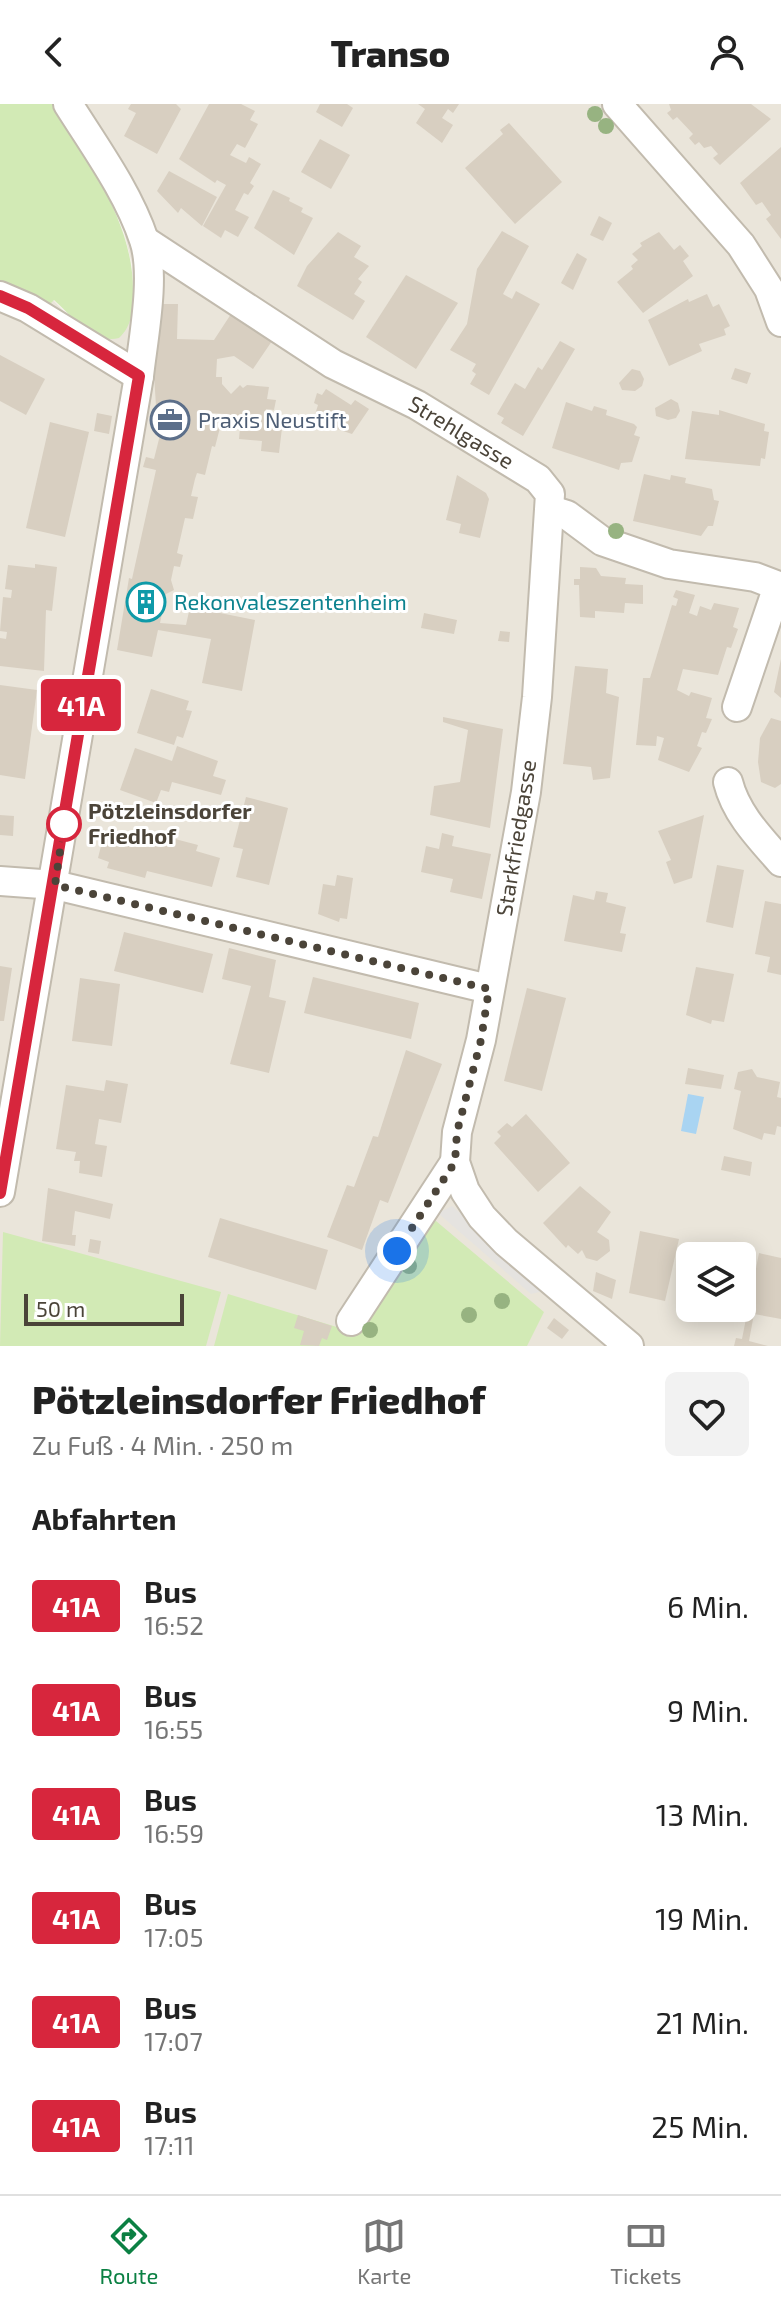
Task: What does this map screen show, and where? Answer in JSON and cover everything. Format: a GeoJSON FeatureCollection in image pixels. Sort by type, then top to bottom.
{"type":"FeatureCollection","features":[{"type":"Feature","properties":{"kind":"street"},"geometry":{"type":"LineString","coordinates":[[0,1192],[55,885],[89,650],[139,376],[148,272],[145,241],[115,179],[68,104]]}},
{"type":"Feature","properties":{"kind":"street"},"geometry":{"type":"LineString","coordinates":[[617,104],[741,245],[769,289],[781,322]]}},
{"type":"Feature","properties":{"kind":"street","name":"Strehlgasse"},"geometry":{"type":"LineString","coordinates":[[145,241],[333,364],[417,405],[538,479],[550,494],[551,510]]}},
{"type":"Feature","properties":{"kind":"street"},"geometry":{"type":"LineString","coordinates":[[0,296],[28,308],[139,376]]}},
{"type":"Feature","properties":{"kind":"street"},"geometry":{"type":"LineString","coordinates":[[551,510],[567,515],[602,541],[669,564],[755,577],[780,586],[737,707]]}},
{"type":"Feature","properties":{"kind":"street","name":"Starkfriedgasse"},"geometry":{"type":"LineString","coordinates":[[551,510],[528,780],[481,1040],[457,1132],[455,1162],[465,1191],[482,1217],[506,1242],[629,1346]]}},
{"type":"Feature","properties":{"kind":"street"},"geometry":{"type":"LineString","coordinates":[[728,782],[740,810],[781,862]]}},
{"type":"Feature","properties":{"kind":"street"},"geometry":{"type":"LineString","coordinates":[[0,881],[55,885],[489,989]]}},
{"type":"Feature","properties":{"kind":"street","name":"Starkfriedgasse"},"geometry":{"type":"LineString","coordinates":[[351,1321],[455,1162]]}},
{"type":"Feature","properties":{"kind":"shaded area"},"geometry":{"type":"Polygon","coordinates":[[[52,104],[781,104],[781,1346],[0,1346],[0,283],[55,307],[50,303],[53,300],[74,322],[133,317],[132,264],[122,224],[52,104]]]}},
{"type":"Feature","properties":{"kind":"shaded area"},"geometry":{"type":"Polygon","coordinates":[[[452,1206],[548,1290],[531,1294],[438,1213],[452,1206]]]}},
{"type":"Feature","properties":{"kind":"green space"},"geometry":{"type":"Polygon","coordinates":[[[0,104],[52,104],[106,194],[126,242],[131,267],[132,312],[127,328],[119,338],[109,339],[91,333],[54,300],[51,303],[57,310],[0,283],[0,104]]]}},
{"type":"Feature","properties":{"kind":"green space"},"geometry":{"type":"Polygon","coordinates":[[[436,1221],[544,1312],[527,1346],[214,1346],[228,1294],[360,1334],[429,1223],[436,1221]]]}},
{"type":"Feature","properties":{"kind":"green space"},"geometry":{"type":"Polygon","coordinates":[[[3,1232],[221,1292],[206,1346],[0,1346],[3,1232]]]}},
{"type":"Feature","properties":{"kind":"water"},"geometry":{"type":"Polygon","coordinates":[[[688,1094],[704,1097],[696,1134],[681,1131],[688,1094]]]}},
{"type":"Feature","properties":{"kind":"building"},"geometry":{"type":"Polygon","coordinates":[[[131,104],[176,104],[181,109],[157,154],[124,136],[136,113],[128,109],[131,104]]]}},
{"type":"Feature","properties":{"kind":"building"},"geometry":{"type":"Polygon","coordinates":[[[209,104],[241,104],[255,111],[250,120],[258,124],[245,148],[237,144],[230,155],[246,163],[249,157],[261,164],[250,183],[254,186],[248,195],[244,193],[235,210],[249,217],[238,237],[225,230],[221,238],[203,226],[226,185],[217,180],[215,183],[179,159],[209,104]]]}},
{"type":"Feature","properties":{"kind":"building"},"geometry":{"type":"Polygon","coordinates":[[[320,104],[347,104],[353,108],[342,127],[316,112],[320,104]]]}},
{"type":"Feature","properties":{"kind":"building"},"geometry":{"type":"Polygon","coordinates":[[[418,104],[459,104],[453,113],[448,109],[442,118],[453,125],[442,143],[416,123],[425,109],[418,104]]]}},
{"type":"Feature","properties":{"kind":"building"},"geometry":{"type":"Polygon","coordinates":[[[669,104],[751,104],[771,119],[720,165],[713,158],[718,154],[711,146],[704,148],[699,142],[695,145],[689,138],[693,134],[677,117],[673,120],[667,113],[671,110],[669,104]]]}},
{"type":"Feature","properties":{"kind":"building"},"geometry":{"type":"Polygon","coordinates":[[[509,123],[562,182],[515,224],[465,168],[503,134],[500,130],[509,123]]]}},
{"type":"Feature","properties":{"kind":"building"},"geometry":{"type":"Polygon","coordinates":[[[320,139],[350,155],[331,189],[301,172],[320,139]]]}},
{"type":"Feature","properties":{"kind":"building"},"geometry":{"type":"Polygon","coordinates":[[[781,147],[781,239],[766,219],[771,215],[762,202],[756,205],[740,183],[781,147]]]}},
{"type":"Feature","properties":{"kind":"building"},"geometry":{"type":"Polygon","coordinates":[[[169,171],[217,197],[202,226],[181,208],[178,213],[157,191],[169,171]]]}},
{"type":"Feature","properties":{"kind":"building"},"geometry":{"type":"Polygon","coordinates":[[[273,190],[290,198],[289,201],[303,208],[301,212],[313,218],[294,255],[254,228],[273,190]]]}},
{"type":"Feature","properties":{"kind":"building"},"geometry":{"type":"Polygon","coordinates":[[[599,216],[612,223],[603,241],[590,235],[599,216]]]}},
{"type":"Feature","properties":{"kind":"building"},"geometry":{"type":"Polygon","coordinates":[[[502,231],[529,246],[503,294],[512,299],[516,291],[540,304],[489,395],[470,384],[476,374],[472,371],[476,364],[450,350],[467,324],[477,269],[502,231]]]}},
{"type":"Feature","properties":{"kind":"building"},"geometry":{"type":"Polygon","coordinates":[[[338,232],[361,246],[354,257],[369,266],[358,279],[362,282],[354,294],[365,301],[353,320],[297,286],[307,266],[338,232]]]}},
{"type":"Feature","properties":{"kind":"building"},"geometry":{"type":"Polygon","coordinates":[[[659,232],[674,250],[680,245],[689,256],[683,261],[693,276],[643,313],[617,282],[633,269],[631,266],[638,260],[632,254],[642,246],[640,243],[659,232]]]}},
{"type":"Feature","properties":{"kind":"building"},"geometry":{"type":"Polygon","coordinates":[[[577,253],[587,259],[573,290],[561,283],[577,253]]]}},
{"type":"Feature","properties":{"kind":"building"},"geometry":{"type":"Polygon","coordinates":[[[406,275],[458,303],[416,369],[366,337],[406,275]]]}},
{"type":"Feature","properties":{"kind":"building"},"geometry":{"type":"Polygon","coordinates":[[[707,294],[713,307],[719,304],[730,326],[724,329],[726,335],[699,344],[702,351],[669,366],[648,320],[688,299],[689,302],[707,294]]]}},
{"type":"Feature","properties":{"kind":"building"},"geometry":{"type":"Polygon","coordinates":[[[157,304],[178,304],[177,339],[214,340],[231,314],[272,341],[253,369],[234,356],[217,359],[216,377],[222,377],[222,384],[231,394],[240,385],[243,388],[247,385],[269,387],[267,399],[276,400],[274,410],[266,409],[264,426],[282,428],[279,453],[261,451],[262,441],[239,439],[240,428],[222,426],[224,414],[211,413],[210,418],[222,420],[205,475],[197,473],[195,479],[191,496],[198,497],[193,519],[185,518],[177,553],[183,555],[180,567],[174,566],[171,580],[174,590],[166,594],[160,623],[186,625],[190,607],[255,620],[242,691],[202,683],[211,639],[158,630],[152,657],[117,650],[129,578],[132,579],[156,470],[143,467],[146,457],[154,459],[167,407],[156,406],[153,358],[156,358],[157,304]]]}},
{"type":"Feature","properties":{"kind":"building"},"geometry":{"type":"Polygon","coordinates":[[[560,341],[575,349],[523,436],[501,423],[504,418],[497,414],[515,383],[525,389],[538,367],[542,370],[560,341]]]}},
{"type":"Feature","properties":{"kind":"building"},"geometry":{"type":"Polygon","coordinates":[[[0,355],[45,379],[26,415],[0,401],[0,355]]]}},
{"type":"Feature","properties":{"kind":"building"},"geometry":{"type":"Polygon","coordinates":[[[735,368],[751,373],[747,384],[731,379],[735,368]]]}},
{"type":"Feature","properties":{"kind":"building"},"geometry":{"type":"Polygon","coordinates":[[[632,369],[640,371],[644,379],[642,386],[635,391],[622,390],[619,383],[632,369]]]}},
{"type":"Feature","properties":{"kind":"building"},"geometry":{"type":"Polygon","coordinates":[[[326,389],[351,405],[355,400],[369,409],[352,434],[313,421],[318,405],[314,403],[317,393],[322,395],[326,389]]]}},
{"type":"Feature","properties":{"kind":"building"},"geometry":{"type":"Polygon","coordinates":[[[671,399],[678,403],[680,411],[676,418],[668,420],[656,416],[655,408],[671,399]]]}},
{"type":"Feature","properties":{"kind":"building"},"geometry":{"type":"Polygon","coordinates":[[[566,402],[592,411],[594,406],[607,410],[606,415],[634,424],[637,427],[634,435],[640,437],[632,462],[621,463],[619,470],[552,448],[566,402]]]}},
{"type":"Feature","properties":{"kind":"building"},"geometry":{"type":"Polygon","coordinates":[[[719,410],[765,424],[764,431],[769,432],[765,459],[761,458],[760,466],[685,459],[692,411],[719,415],[719,410]]]}},
{"type":"Feature","properties":{"kind":"building"},"geometry":{"type":"Polygon","coordinates":[[[97,413],[112,416],[109,434],[94,431],[97,413]]]}},
{"type":"Feature","properties":{"kind":"building"},"geometry":{"type":"Polygon","coordinates":[[[50,422],[89,432],[65,537],[26,528],[50,422]]]}},
{"type":"Feature","properties":{"kind":"building"},"geometry":{"type":"Polygon","coordinates":[[[644,474],[670,480],[671,475],[686,478],[685,483],[712,489],[714,500],[719,501],[713,526],[708,526],[701,536],[633,521],[644,474]]]}},
{"type":"Feature","properties":{"kind":"building"},"geometry":{"type":"Polygon","coordinates":[[[457,475],[486,493],[489,499],[480,538],[459,533],[461,524],[446,520],[457,475]]]}},
{"type":"Feature","properties":{"kind":"building"},"geometry":{"type":"Polygon","coordinates":[[[35,564],[57,567],[52,611],[46,610],[44,671],[0,666],[0,638],[6,639],[7,632],[0,631],[3,597],[11,598],[12,590],[5,589],[8,565],[35,568],[35,564]]]}},
{"type":"Feature","properties":{"kind":"building"},"geometry":{"type":"Polygon","coordinates":[[[580,567],[596,568],[601,576],[626,578],[625,584],[643,585],[643,604],[625,603],[624,613],[595,611],[595,618],[580,617],[579,585],[574,585],[574,579],[580,579],[580,567]]]}},
{"type":"Feature","properties":{"kind":"building"},"geometry":{"type":"Polygon","coordinates":[[[676,590],[695,595],[689,613],[697,616],[700,606],[711,610],[714,603],[739,608],[733,627],[738,629],[731,648],[727,647],[718,675],[683,669],[677,690],[689,696],[691,692],[712,698],[706,718],[712,719],[706,733],[702,732],[697,746],[702,748],[689,772],[658,760],[664,738],[657,736],[656,746],[636,745],[643,678],[650,678],[672,605],[676,606],[678,599],[673,597],[676,590]]]}},
{"type":"Feature","properties":{"kind":"building"},"geometry":{"type":"Polygon","coordinates":[[[424,613],[457,620],[454,634],[421,628],[424,613]]]}},
{"type":"Feature","properties":{"kind":"building"},"geometry":{"type":"Polygon","coordinates":[[[500,631],[510,632],[509,642],[498,641],[500,631]]]}},
{"type":"Feature","properties":{"kind":"building"},"geometry":{"type":"Polygon","coordinates":[[[781,659],[781,698],[774,692],[781,659]]]}},
{"type":"Feature","properties":{"kind":"building"},"geometry":{"type":"Polygon","coordinates":[[[575,666],[608,669],[606,693],[619,697],[610,778],[593,780],[591,767],[563,764],[575,666]]]}},
{"type":"Feature","properties":{"kind":"building"},"geometry":{"type":"Polygon","coordinates":[[[0,685],[37,690],[25,779],[0,775],[0,685]]]}},
{"type":"Feature","properties":{"kind":"building"},"geometry":{"type":"Polygon","coordinates":[[[151,689],[189,701],[186,710],[192,711],[183,738],[177,736],[174,745],[137,733],[151,689]]]}},
{"type":"Feature","properties":{"kind":"building"},"geometry":{"type":"Polygon","coordinates":[[[443,717],[503,729],[490,828],[430,815],[434,786],[460,782],[468,730],[443,722],[443,717]]]}},
{"type":"Feature","properties":{"kind":"building"},"geometry":{"type":"Polygon","coordinates":[[[771,718],[781,721],[781,784],[775,788],[761,782],[758,762],[760,738],[771,718]]]}},
{"type":"Feature","properties":{"kind":"building"},"geometry":{"type":"Polygon","coordinates":[[[177,746],[218,761],[213,776],[226,780],[221,795],[172,782],[169,792],[161,790],[156,803],[120,790],[135,748],[172,761],[177,746]]]}},
{"type":"Feature","properties":{"kind":"building"},"geometry":{"type":"Polygon","coordinates":[[[246,797],[288,808],[269,885],[236,877],[243,849],[233,847],[246,797]]]}},
{"type":"Feature","properties":{"kind":"building"},"geometry":{"type":"Polygon","coordinates":[[[0,815],[14,816],[13,836],[0,835],[0,815]]]}},
{"type":"Feature","properties":{"kind":"building"},"geometry":{"type":"Polygon","coordinates":[[[704,815],[692,878],[674,884],[666,862],[671,860],[658,831],[704,815]]]}},
{"type":"Feature","properties":{"kind":"building"},"geometry":{"type":"Polygon","coordinates":[[[105,830],[154,843],[156,834],[198,845],[196,851],[220,858],[212,887],[147,871],[145,878],[107,868],[109,862],[98,858],[105,830]]]}},
{"type":"Feature","properties":{"kind":"building"},"geometry":{"type":"Polygon","coordinates":[[[442,833],[454,836],[452,846],[491,854],[482,899],[450,892],[453,879],[421,872],[426,846],[439,849],[442,833]]]}},
{"type":"Feature","properties":{"kind":"building"},"geometry":{"type":"Polygon","coordinates":[[[717,865],[744,870],[733,928],[706,922],[717,865]]]}},
{"type":"Feature","properties":{"kind":"building"},"geometry":{"type":"Polygon","coordinates":[[[337,875],[353,878],[347,919],[340,918],[339,922],[318,914],[323,884],[335,886],[337,875]]]}},
{"type":"Feature","properties":{"kind":"building"},"geometry":{"type":"Polygon","coordinates":[[[596,891],[608,893],[606,902],[626,907],[620,933],[626,934],[622,952],[564,941],[573,895],[594,900],[596,891]]]}},
{"type":"Feature","properties":{"kind":"building"},"geometry":{"type":"Polygon","coordinates":[[[765,901],[781,904],[781,975],[767,972],[770,957],[755,954],[765,901]]]}},
{"type":"Feature","properties":{"kind":"building"},"geometry":{"type":"Polygon","coordinates":[[[124,932],[213,954],[203,993],[114,971],[124,932]]]}},
{"type":"Feature","properties":{"kind":"building"},"geometry":{"type":"Polygon","coordinates":[[[229,948],[276,960],[269,997],[286,1001],[269,1073],[230,1064],[251,986],[222,979],[229,948]]]}},
{"type":"Feature","properties":{"kind":"building"},"geometry":{"type":"Polygon","coordinates":[[[0,966],[12,968],[4,1021],[0,1021],[0,966]]]}},
{"type":"Feature","properties":{"kind":"building"},"geometry":{"type":"Polygon","coordinates":[[[696,967],[734,974],[724,1022],[712,1020],[711,1024],[686,1015],[696,967]]]}},
{"type":"Feature","properties":{"kind":"building"},"geometry":{"type":"Polygon","coordinates":[[[313,977],[419,1003],[411,1039],[304,1013],[313,977]]]}},
{"type":"Feature","properties":{"kind":"building"},"geometry":{"type":"Polygon","coordinates":[[[80,978],[120,984],[112,1046],[72,1041],[80,978]]]}},
{"type":"Feature","properties":{"kind":"building"},"geometry":{"type":"Polygon","coordinates":[[[527,988],[566,998],[542,1091],[504,1081],[527,988]]]}},
{"type":"Feature","properties":{"kind":"building"},"geometry":{"type":"Polygon","coordinates":[[[406,1050],[442,1064],[388,1203],[380,1200],[362,1250],[327,1237],[347,1185],[354,1187],[373,1136],[378,1137],[406,1050]]]}},
{"type":"Feature","properties":{"kind":"building"},"geometry":{"type":"Polygon","coordinates":[[[688,1068],[724,1075],[721,1089],[685,1084],[688,1068]]]}},
{"type":"Feature","properties":{"kind":"building"},"geometry":{"type":"Polygon","coordinates":[[[752,1069],[757,1077],[780,1082],[777,1097],[781,1098],[781,1127],[777,1126],[775,1135],[764,1133],[762,1140],[733,1129],[741,1091],[734,1089],[738,1072],[752,1069]]]}},
{"type":"Feature","properties":{"kind":"building"},"geometry":{"type":"Polygon","coordinates":[[[106,1080],[128,1084],[121,1123],[99,1119],[95,1144],[107,1146],[102,1177],[79,1173],[80,1161],[74,1161],[76,1152],[56,1149],[66,1085],[104,1091],[106,1080]]]}},
{"type":"Feature","properties":{"kind":"building"},"geometry":{"type":"Polygon","coordinates":[[[526,1114],[570,1163],[538,1192],[494,1143],[501,1136],[497,1132],[507,1123],[512,1127],[526,1114]]]}},
{"type":"Feature","properties":{"kind":"building"},"geometry":{"type":"Polygon","coordinates":[[[724,1156],[752,1162],[750,1176],[721,1170],[724,1156]]]}},
{"type":"Feature","properties":{"kind":"building"},"geometry":{"type":"Polygon","coordinates":[[[580,1186],[611,1212],[597,1232],[609,1240],[610,1251],[597,1261],[586,1258],[582,1250],[578,1254],[568,1245],[566,1248],[543,1223],[580,1186]]]}},
{"type":"Feature","properties":{"kind":"building"},"geometry":{"type":"Polygon","coordinates":[[[48,1188],[113,1204],[110,1219],[75,1211],[72,1235],[76,1235],[75,1246],[42,1241],[48,1188]]]}},
{"type":"Feature","properties":{"kind":"building"},"geometry":{"type":"Polygon","coordinates":[[[220,1218],[328,1250],[316,1290],[208,1257],[220,1218]]]}},
{"type":"Feature","properties":{"kind":"building"},"geometry":{"type":"Polygon","coordinates":[[[640,1231],[679,1239],[665,1301],[629,1293],[640,1231]]]}},
{"type":"Feature","properties":{"kind":"building"},"geometry":{"type":"Polygon","coordinates":[[[90,1239],[101,1241],[99,1254],[88,1252],[90,1239]]]}},
{"type":"Feature","properties":{"kind":"building"},"geometry":{"type":"Polygon","coordinates":[[[759,1253],[781,1258],[781,1319],[756,1314],[759,1253]]]}},
{"type":"Feature","properties":{"kind":"building"},"geometry":{"type":"Polygon","coordinates":[[[596,1272],[616,1280],[612,1299],[593,1291],[596,1272]]]}},
{"type":"Feature","properties":{"kind":"building"},"geometry":{"type":"Polygon","coordinates":[[[298,1315],[332,1326],[327,1340],[322,1338],[319,1346],[300,1345],[304,1331],[294,1328],[298,1315]]]}},
{"type":"Feature","properties":{"kind":"building"},"geometry":{"type":"Polygon","coordinates":[[[554,1318],[569,1330],[562,1339],[547,1328],[554,1318]]]}},
{"type":"Feature","properties":{"kind":"building"},"geometry":{"type":"Polygon","coordinates":[[[745,1322],[753,1322],[749,1341],[768,1346],[734,1346],[736,1338],[742,1339],[745,1322]]]}},
{"type":"Feature","properties":{"kind":"bus line","name":"41A"},"geometry":{"type":"LineString","coordinates":[[0,296],[28,308],[139,376],[89,650],[55,885],[0,1193]]}},
{"type":"Feature","properties":{"kind":"place","name":"Praxis Neustift"},"geometry":{"type":"Point","coordinates":[170,420]}},
{"type":"Feature","properties":{"kind":"place","name":"Rekonvaleszentenheim"},"geometry":{"type":"Point","coordinates":[146,602]}},
{"type":"Feature","properties":{"kind":"place","name":"Pötzleinsdorfer Friedhof"},"geometry":{"type":"Point","coordinates":[64,824]}},
{"type":"Feature","properties":{"kind":"route"},"geometry":{"type":"LineString","coordinates":[[64,824],[64,821],[55,885],[489,989],[481,1040],[462,1105],[455,1162],[397,1251]]}}]}
